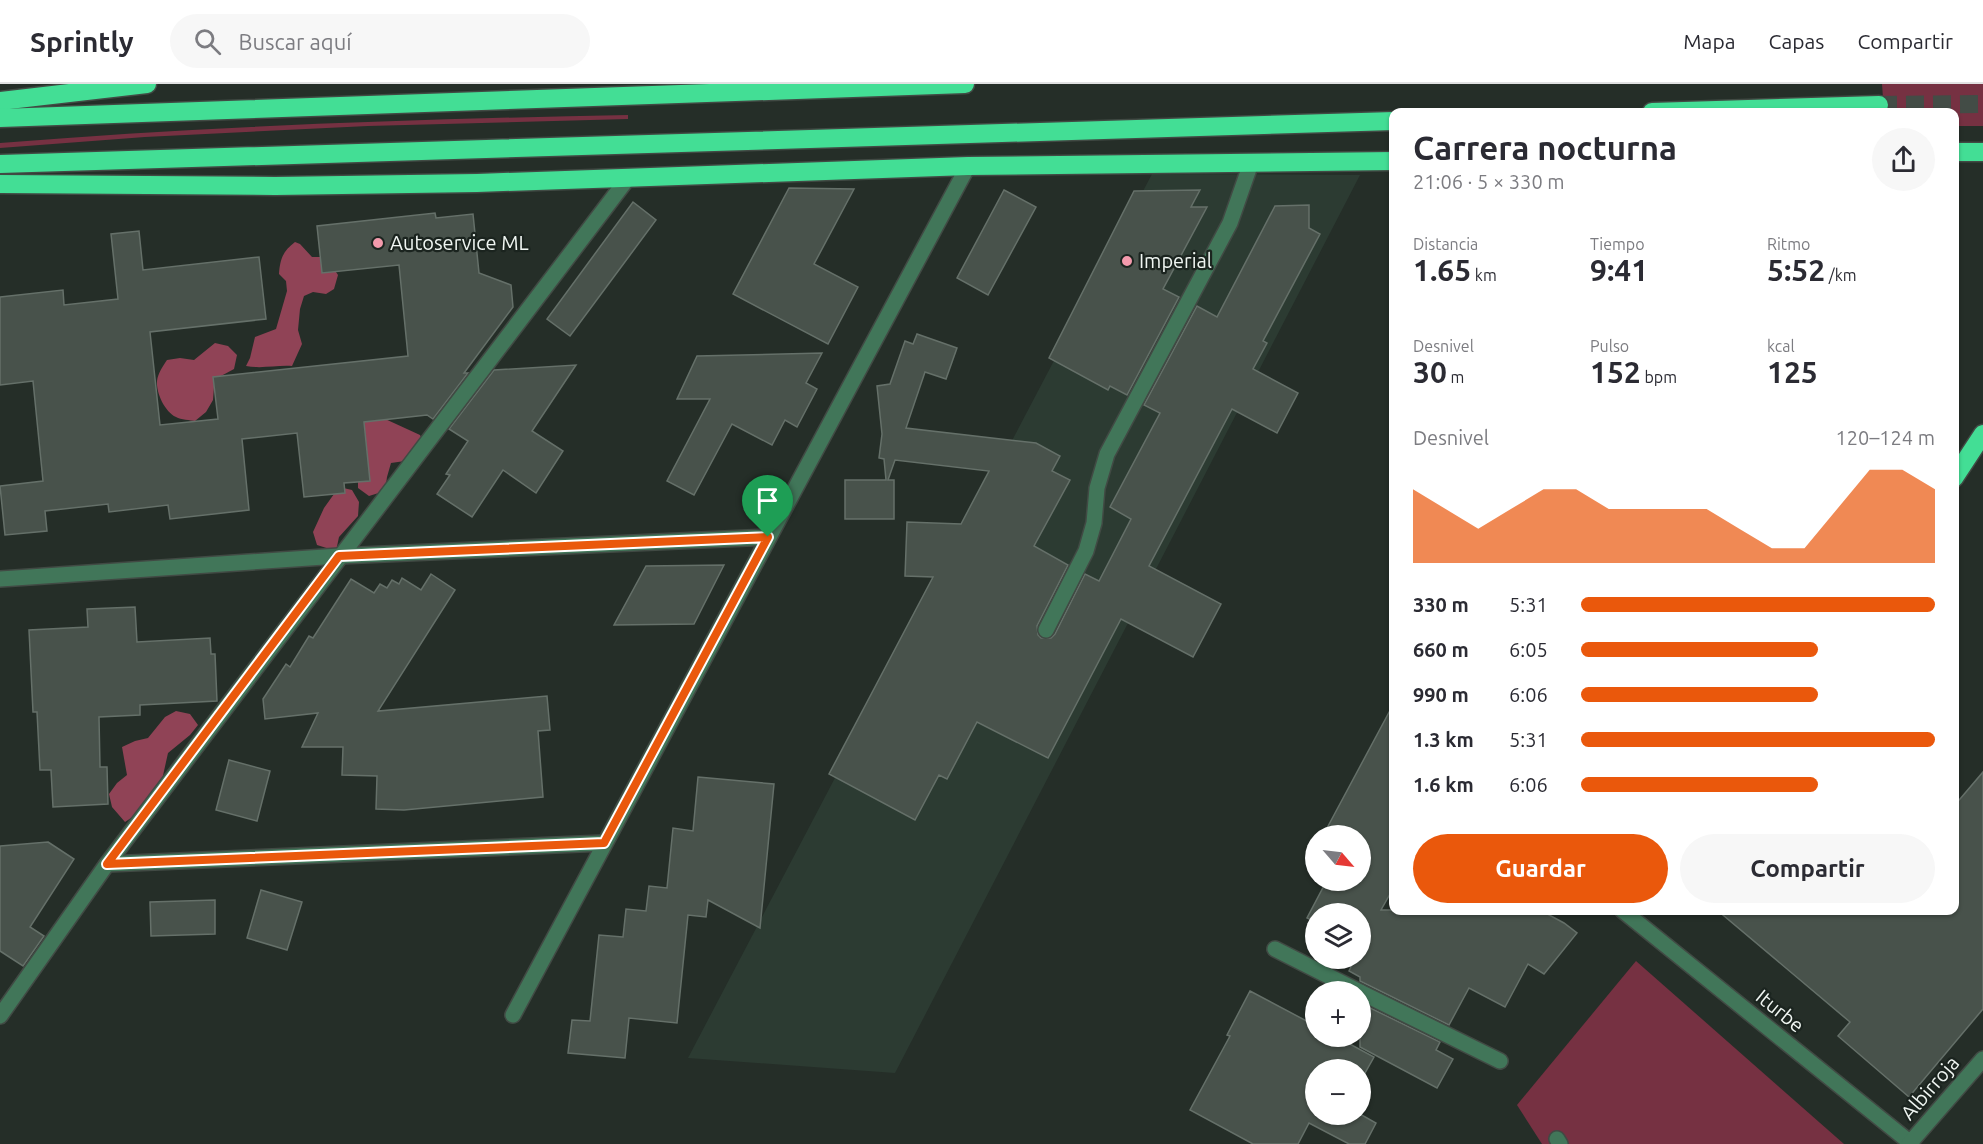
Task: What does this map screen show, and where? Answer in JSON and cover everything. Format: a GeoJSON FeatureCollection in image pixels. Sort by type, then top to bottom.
{"type":"FeatureCollection","features":[{"type":"Feature","properties":{"kind":"highway"},"geometry":{"type":"LineString","coordinates":[[0,101],[147,84]]}},
{"type":"Feature","properties":{"kind":"highway"},"geometry":{"type":"LineString","coordinates":[[0,118],[965,84]]}},
{"type":"Feature","properties":{"kind":"highway"},"geometry":{"type":"LineString","coordinates":[[1782,108],[1879,105]]}},
{"type":"Feature","properties":{"kind":"highway"},"geometry":{"type":"LineString","coordinates":[[0,164],[1389,121]]}},
{"type":"Feature","properties":{"kind":"highway"},"geometry":{"type":"LineString","coordinates":[[1959,152],[1982,153]]}},
{"type":"Feature","properties":{"kind":"highway"},"geometry":{"type":"LineString","coordinates":[[0,184],[275,186],[477,183],[968,166],[1389,161]]}},
{"type":"Feature","properties":{"kind":"highway"},"geometry":{"type":"LineString","coordinates":[[1959,471],[1983,435]]}},
{"type":"Feature","properties":{"kind":"street"},"geometry":{"type":"LineString","coordinates":[[1046,630],[1086,551],[1094,523],[1097,488],[1107,454],[1230,224],[1251,163]]}},
{"type":"Feature","properties":{"kind":"street"},"geometry":{"type":"LineString","coordinates":[[513,1015],[968,166]]}},
{"type":"Feature","properties":{"kind":"street"},"geometry":{"type":"LineString","coordinates":[[0,1017],[107,864],[628,178]]}},
{"type":"Feature","properties":{"kind":"street"},"geometry":{"type":"LineString","coordinates":[[0,579],[339,556],[768,537]]}},
{"type":"Feature","properties":{"kind":"street"},"geometry":{"type":"LineString","coordinates":[[107,864],[604,843]]}},
{"type":"Feature","properties":{"kind":"street","name":"Iturbe"},"geometry":{"type":"LineString","coordinates":[[1628,915],[1910,1144]]}},
{"type":"Feature","properties":{"kind":"street"},"geometry":{"type":"LineString","coordinates":[[1275,949],[1338,981]]}},
{"type":"Feature","properties":{"kind":"street"},"geometry":{"type":"LineString","coordinates":[[1371,997],[1500,1061]]}},
{"type":"Feature","properties":{"kind":"street","name":"Albirroja"},"geometry":{"type":"LineString","coordinates":[[1910,1144],[1983,1059]]}},
{"type":"Feature","properties":{"kind":"shaded area"},"geometry":{"type":"Polygon","coordinates":[[[1882,84],[1983,84],[1983,126],[1959,126],[1959,108],[1884,108],[1882,84]]]}},
{"type":"Feature","properties":{"kind":"shaded area"},"geometry":{"type":"Polygon","coordinates":[[[628,115],[628,119],[368,126],[145,137],[0,148],[0,143],[235,128],[392,121],[628,115]]]}},
{"type":"Feature","properties":{"kind":"shaded area"},"geometry":{"type":"Polygon","coordinates":[[[1152,174],[1360,175],[895,1073],[688,1058],[1152,174]]]}},
{"type":"Feature","properties":{"kind":"shaded area"},"geometry":{"type":"Polygon","coordinates":[[[295,242],[300,244],[312,257],[326,257],[338,275],[334,289],[326,294],[313,292],[304,296],[298,330],[302,344],[292,366],[246,366],[255,337],[276,329],[287,291],[286,281],[279,274],[280,264],[285,252],[295,242]]]}},
{"type":"Feature","properties":{"kind":"shaded area"},"geometry":{"type":"Polygon","coordinates":[[[215,343],[228,346],[237,355],[234,369],[221,376],[214,387],[213,400],[206,412],[195,421],[172,415],[160,396],[157,386],[158,375],[167,360],[180,358],[194,360],[215,343]]]}},
{"type":"Feature","properties":{"kind":"shaded area"},"geometry":{"type":"Polygon","coordinates":[[[383,418],[420,435],[426,448],[419,459],[391,463],[385,491],[369,496],[358,488],[358,422],[383,418]]]}},
{"type":"Feature","properties":{"kind":"shaded area"},"geometry":{"type":"Polygon","coordinates":[[[339,487],[352,490],[359,502],[358,516],[339,537],[336,551],[317,545],[313,532],[324,508],[339,487]]]}},
{"type":"Feature","properties":{"kind":"shaded area"},"geometry":{"type":"Polygon","coordinates":[[[176,711],[190,714],[198,725],[190,735],[168,753],[162,780],[137,814],[125,822],[112,807],[109,794],[127,775],[122,747],[148,738],[165,717],[176,711]]]}},
{"type":"Feature","properties":{"kind":"shaded area"},"geometry":{"type":"Polygon","coordinates":[[[1636,961],[1844,1144],[1542,1144],[1517,1105],[1636,961]]]}},
{"type":"Feature","properties":{"kind":"building"},"geometry":{"type":"Polygon","coordinates":[[[789,188],[854,189],[814,264],[858,287],[828,344],[733,294],[789,188]]]}},
{"type":"Feature","properties":{"kind":"building"},"geometry":{"type":"Polygon","coordinates":[[[1004,190],[1036,207],[988,295],[957,278],[1004,190]]]}},
{"type":"Feature","properties":{"kind":"building"},"geometry":{"type":"Polygon","coordinates":[[[1200,190],[1191,207],[1207,207],[1163,289],[1179,297],[1127,395],[1110,386],[1108,390],[1049,358],[1134,191],[1200,190]]]}},
{"type":"Feature","properties":{"kind":"building"},"geometry":{"type":"Polygon","coordinates":[[[633,202],[656,220],[570,336],[547,319],[633,202]]]}},
{"type":"Feature","properties":{"kind":"building"},"geometry":{"type":"Polygon","coordinates":[[[1309,205],[1309,228],[1320,234],[1263,341],[1267,343],[1253,369],[1298,393],[1277,433],[1232,409],[1149,566],[1221,604],[1193,657],[1121,619],[1048,758],[977,722],[947,779],[939,775],[915,820],[829,774],[933,577],[905,576],[907,522],[961,524],[989,471],[895,460],[888,480],[894,480],[894,519],[845,519],[845,480],[886,480],[884,459],[879,458],[882,434],[877,386],[890,384],[905,341],[913,344],[917,334],[957,348],[946,379],[925,372],[906,428],[1036,443],[1060,456],[1052,471],[1070,480],[1034,546],[1068,565],[1037,626],[1038,635],[1041,638],[1051,638],[1085,574],[1099,581],[1131,519],[1110,507],[1160,413],[1144,405],[1197,306],[1217,317],[1275,206],[1309,205]]]}},
{"type":"Feature","properties":{"kind":"building"},"geometry":{"type":"Polygon","coordinates":[[[435,213],[436,218],[473,214],[479,273],[511,285],[513,307],[433,419],[427,415],[364,422],[370,481],[344,483],[345,493],[304,497],[297,433],[242,439],[249,510],[170,519],[168,505],[109,512],[108,504],[45,511],[47,531],[5,535],[0,486],[43,481],[33,381],[0,385],[0,297],[63,290],[64,305],[118,299],[111,234],[139,231],[143,270],[259,257],[266,319],[150,332],[160,425],[218,419],[213,377],[408,356],[399,265],[322,273],[317,226],[435,213]]]}},
{"type":"Feature","properties":{"kind":"building"},"geometry":{"type":"Polygon","coordinates":[[[822,353],[806,383],[817,389],[797,427],[785,420],[772,445],[732,424],[694,495],[667,481],[710,399],[677,399],[697,356],[822,353]]]}},
{"type":"Feature","properties":{"kind":"building"},"geometry":{"type":"Polygon","coordinates":[[[576,365],[532,431],[563,451],[536,493],[503,470],[472,517],[437,494],[450,475],[446,474],[468,441],[449,429],[494,370],[576,365]]]}},
{"type":"Feature","properties":{"kind":"building"},"geometry":{"type":"Polygon","coordinates":[[[724,565],[694,624],[614,625],[646,566],[724,565]]]}},
{"type":"Feature","properties":{"kind":"building"},"geometry":{"type":"Polygon","coordinates":[[[431,574],[455,590],[378,711],[547,696],[550,730],[538,731],[543,797],[404,810],[376,809],[377,776],[342,775],[343,747],[302,747],[318,713],[265,719],[263,699],[286,664],[290,667],[309,636],[313,638],[351,579],[374,593],[380,584],[387,588],[392,580],[399,584],[402,578],[421,590],[431,574]]]}},
{"type":"Feature","properties":{"kind":"building"},"geometry":{"type":"Polygon","coordinates":[[[135,607],[137,642],[210,638],[211,654],[215,654],[217,701],[140,705],[140,715],[99,717],[100,767],[107,767],[108,804],[53,807],[51,770],[40,770],[37,712],[33,712],[29,630],[88,627],[87,609],[135,607]]]}},
{"type":"Feature","properties":{"kind":"building"},"geometry":{"type":"Polygon","coordinates":[[[1389,712],[1389,896],[1381,910],[1389,910],[1389,915],[1549,915],[1577,933],[1544,974],[1528,964],[1505,1007],[1469,988],[1449,1025],[1371,986],[1371,981],[1360,981],[1360,977],[1349,971],[1350,969],[1371,969],[1371,903],[1315,903],[1321,891],[1371,891],[1371,825],[1329,825],[1389,712]]]}},
{"type":"Feature","properties":{"kind":"building"},"geometry":{"type":"Polygon","coordinates":[[[229,760],[270,771],[257,821],[216,810],[229,760]]]}},
{"type":"Feature","properties":{"kind":"building"},"geometry":{"type":"Polygon","coordinates":[[[1983,772],[1983,1009],[1909,1097],[1838,1036],[1850,1022],[1723,915],[1959,915],[1959,800],[1983,772]]]}},
{"type":"Feature","properties":{"kind":"building"},"geometry":{"type":"Polygon","coordinates":[[[698,777],[774,784],[760,928],[708,900],[706,917],[688,915],[677,1023],[629,1018],[625,1058],[568,1053],[572,1020],[590,1021],[599,935],[623,937],[626,909],[646,911],[649,886],[667,888],[673,828],[693,831],[698,777]]]}},
{"type":"Feature","properties":{"kind":"building"},"geometry":{"type":"Polygon","coordinates":[[[48,842],[74,859],[30,927],[44,936],[23,966],[0,951],[0,846],[48,842]]]}},
{"type":"Feature","properties":{"kind":"building"},"geometry":{"type":"Polygon","coordinates":[[[261,890],[302,902],[287,950],[247,938],[261,890]]]}},
{"type":"Feature","properties":{"kind":"building"},"geometry":{"type":"Polygon","coordinates":[[[215,900],[215,934],[151,936],[150,902],[215,900]]]}},
{"type":"Feature","properties":{"kind":"building"},"geometry":{"type":"Polygon","coordinates":[[[1250,991],[1305,1020],[1305,1047],[1355,1047],[1374,1057],[1371,1062],[1371,1059],[1305,1059],[1305,1125],[1308,1125],[1298,1144],[1253,1144],[1190,1110],[1230,1036],[1227,1035],[1250,991]]]}},
{"type":"Feature","properties":{"kind":"building"},"geometry":{"type":"Polygon","coordinates":[[[1371,1008],[1440,1042],[1436,1050],[1453,1059],[1437,1088],[1360,1047],[1371,1047],[1371,1008]]]}},
{"type":"Feature","properties":{"kind":"building"},"geometry":{"type":"Polygon","coordinates":[[[1371,1120],[1376,1123],[1365,1144],[1349,1144],[1313,1125],[1371,1125],[1371,1120]]]}},
{"type":"Feature","properties":{"kind":"tunnel"},"geometry":{"type":"LineString","coordinates":[[1879,105],[1983,104]]}},
{"type":"Feature","properties":{"kind":"place","name":"Autoservice ML"},"geometry":{"type":"Point","coordinates":[378,243]}},
{"type":"Feature","properties":{"kind":"place","name":"Imperial"},"geometry":{"type":"Point","coordinates":[1127,261]}},
{"type":"Feature","properties":{"kind":"route"},"geometry":{"type":"LineString","coordinates":[[768,537],[604,843],[107,864],[339,556],[768,537]]}}]}
